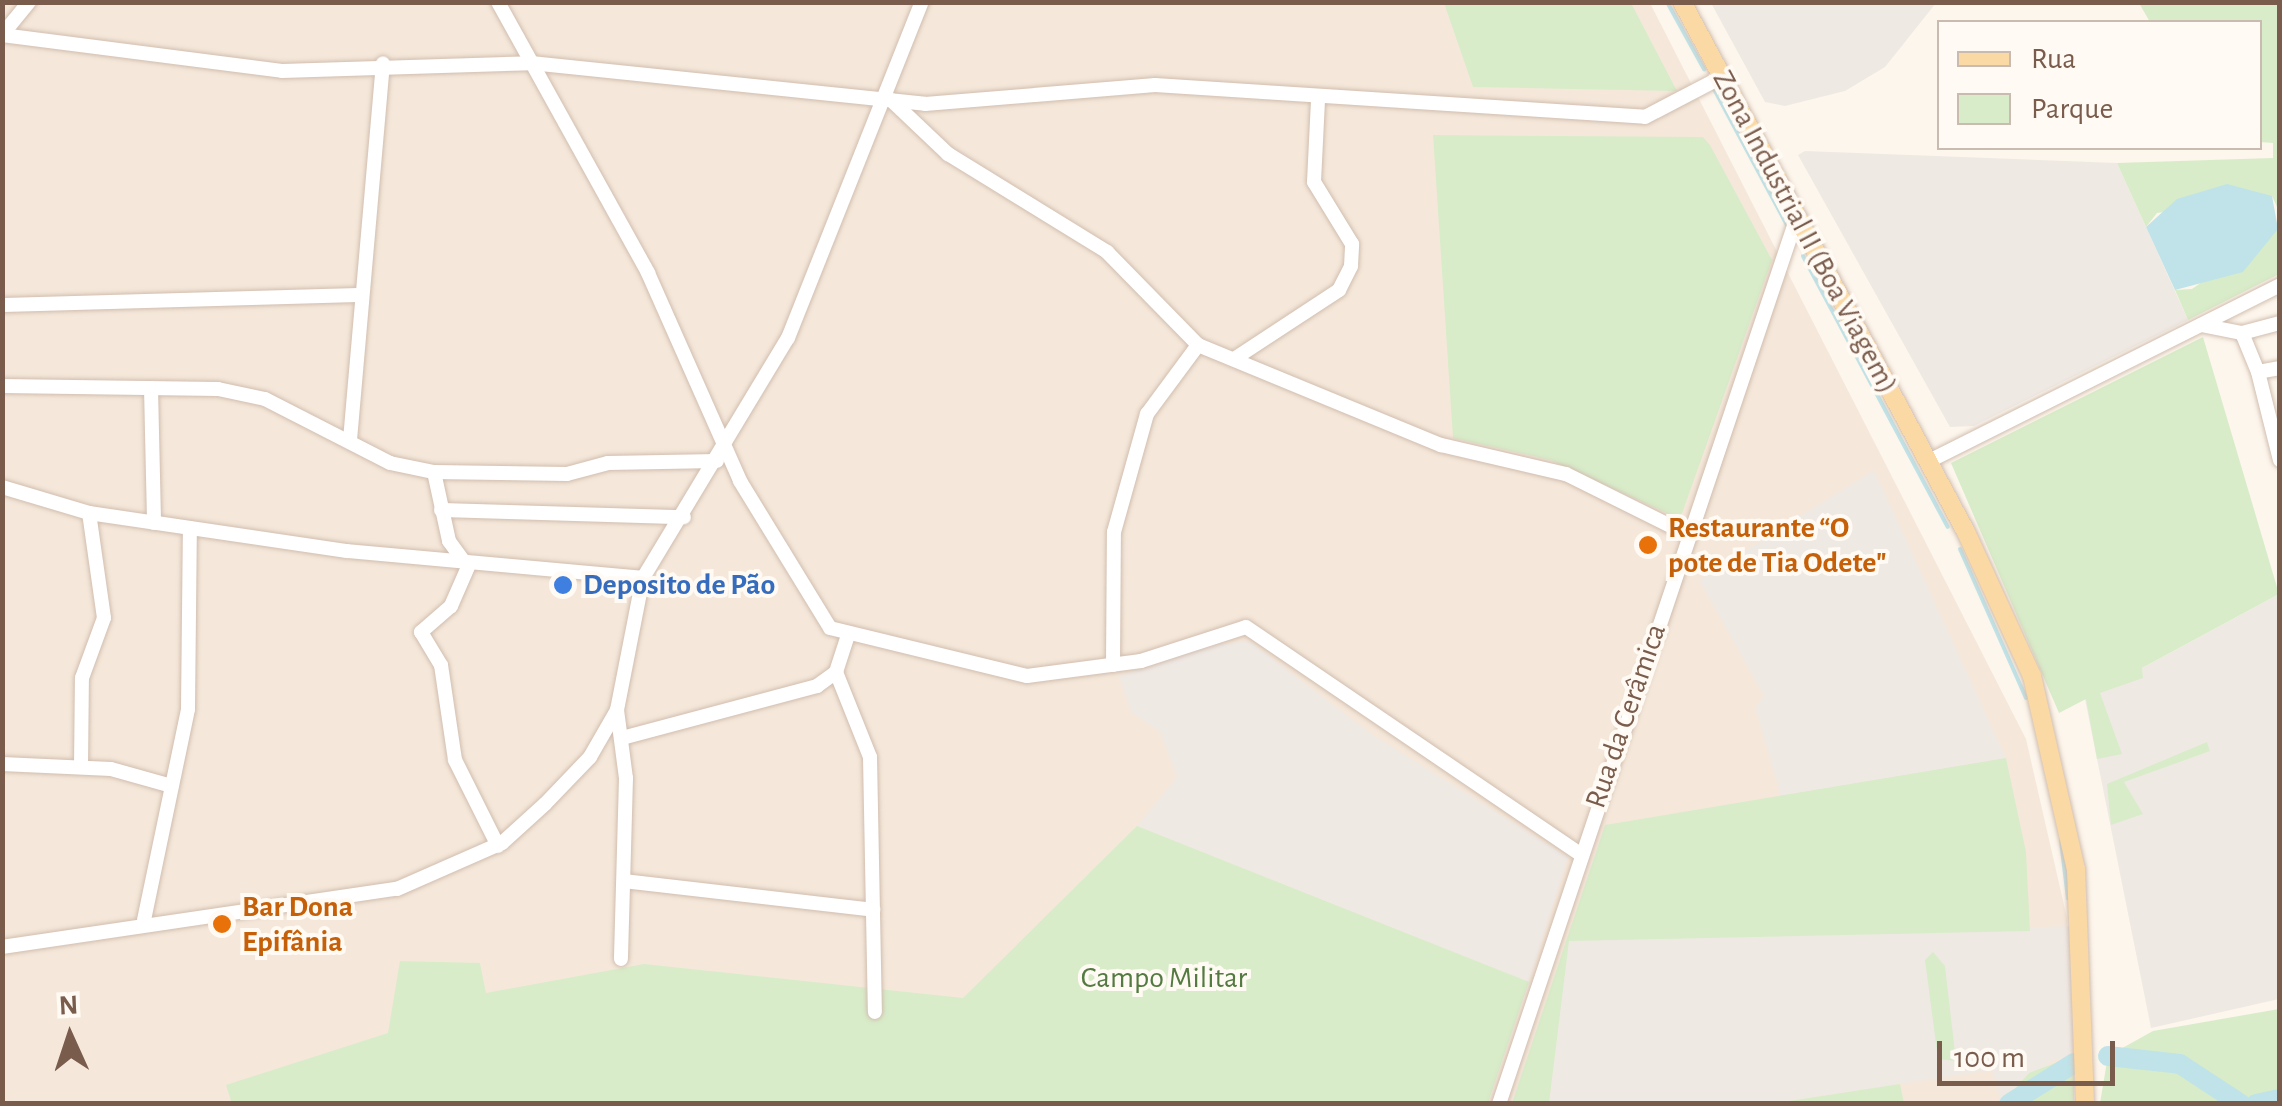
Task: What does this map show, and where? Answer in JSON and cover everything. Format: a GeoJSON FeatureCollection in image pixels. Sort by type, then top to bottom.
{"type":"FeatureCollection","features":[{"type":"Feature","properties":{"kind":"main road","name":"Zona Industrial II (Boa Viagem)"},"geometry":{"type":"LineString","coordinates":[[1682,2],[1929,461],[2016,639],[2062,782],[2082,933],[2085,1104]]}},
{"type":"Feature","properties":{"kind":"street"},"geometry":{"type":"LineString","coordinates":[[28,2],[2,35],[282,71],[383,63],[531,63],[882,94],[924,104],[1155,85],[1318,100],[1645,117],[1722,77]]}},
{"type":"Feature","properties":{"kind":"street"},"geometry":{"type":"LineString","coordinates":[[498,2],[648,274],[727,446],[814,608],[848,636],[1027,676],[1112,665],[1229,630],[1257,631],[1578,853]]}},
{"type":"Feature","properties":{"kind":"street"},"geometry":{"type":"LineString","coordinates":[[2,947],[144,920],[397,889],[498,846],[590,757],[617,710],[643,578],[727,446],[788,338],[882,94],[922,2]]}},
{"type":"Feature","properties":{"kind":"street"},"geometry":{"type":"LineString","coordinates":[[350,440],[383,63]]}},
{"type":"Feature","properties":{"kind":"street"},"geometry":{"type":"LineString","coordinates":[[882,94],[948,154],[1107,252],[1198,345],[1441,445],[1566,474],[1689,534]]}},
{"type":"Feature","properties":{"kind":"street"},"geometry":{"type":"LineString","coordinates":[[1234,359],[1338,290],[1350,266],[1352,244],[1314,182],[1318,100]]}},
{"type":"Feature","properties":{"kind":"street","name":"Rua da Cerâmica"},"geometry":{"type":"LineString","coordinates":[[1499,1104],[1578,853],[1797,217]]}},
{"type":"Feature","properties":{"kind":"street"},"geometry":{"type":"LineString","coordinates":[[1929,461],[2280,285]]}},
{"type":"Feature","properties":{"kind":"street"},"geometry":{"type":"LineString","coordinates":[[2,304],[360,295]]}},
{"type":"Feature","properties":{"kind":"street"},"geometry":{"type":"LineString","coordinates":[[2200,325],[2242,333],[2280,323]]}},
{"type":"Feature","properties":{"kind":"street"},"geometry":{"type":"LineString","coordinates":[[2242,333],[2258,372],[2280,460]]}},
{"type":"Feature","properties":{"kind":"street"},"geometry":{"type":"LineString","coordinates":[[1112,665],[1114,532],[1146,414],[1198,345]]}},
{"type":"Feature","properties":{"kind":"street"},"geometry":{"type":"LineString","coordinates":[[2258,372],[2280,368]]}},
{"type":"Feature","properties":{"kind":"street"},"geometry":{"type":"LineString","coordinates":[[2,386],[151,388],[265,399],[390,463],[434,472],[568,474],[608,463],[717,461]]}},
{"type":"Feature","properties":{"kind":"street"},"geometry":{"type":"LineString","coordinates":[[151,388],[154,522]]}},
{"type":"Feature","properties":{"kind":"street"},"geometry":{"type":"LineString","coordinates":[[434,472],[441,510],[468,567],[451,606],[420,632],[442,665],[455,760],[498,846]]}},
{"type":"Feature","properties":{"kind":"street"},"geometry":{"type":"LineString","coordinates":[[2,486],[90,513],[190,528],[468,567],[643,578]]}},
{"type":"Feature","properties":{"kind":"street"},"geometry":{"type":"LineString","coordinates":[[441,510],[684,517]]}},
{"type":"Feature","properties":{"kind":"street"},"geometry":{"type":"LineString","coordinates":[[81,767],[82,678],[104,618],[90,513]]}},
{"type":"Feature","properties":{"kind":"street"},"geometry":{"type":"LineString","coordinates":[[144,920],[188,709],[190,528]]}},
{"type":"Feature","properties":{"kind":"street"},"geometry":{"type":"LineString","coordinates":[[848,636],[836,672],[870,757],[875,1012]]}},
{"type":"Feature","properties":{"kind":"street"},"geometry":{"type":"LineString","coordinates":[[622,738],[766,704],[836,672]]}},
{"type":"Feature","properties":{"kind":"street"},"geometry":{"type":"LineString","coordinates":[[617,710],[622,738],[621,960]]}},
{"type":"Feature","properties":{"kind":"street"},"geometry":{"type":"LineString","coordinates":[[2,764],[81,767],[172,786]]}},
{"type":"Feature","properties":{"kind":"street"},"geometry":{"type":"LineString","coordinates":[[624,882],[873,910]]}},
{"type":"Feature","properties":{"kind":"shaded area"},"geometry":{"type":"Polygon","coordinates":[[[2,3],[1650,3],[2026,739],[2067,918],[2066,1103],[3,1103],[2,3]]]}},
{"type":"Feature","properties":{"kind":"shaded area"},"geometry":{"type":"Polygon","coordinates":[[[1711,3],[1936,3],[1885,67],[1845,91],[1785,106],[1765,102],[1711,3]]]}},
{"type":"Feature","properties":{"kind":"shaded area"},"geometry":{"type":"Polygon","coordinates":[[[1805,151],[2117,163],[2188,320],[1974,426],[1950,427],[1798,155],[1805,151]]]}},
{"type":"Feature","properties":{"kind":"shaded area"},"geometry":{"type":"Polygon","coordinates":[[[1874,470],[2006,758],[1781,796],[1755,707],[1764,696],[1699,580],[1874,470]]]}},
{"type":"Feature","properties":{"kind":"shaded area"},"geometry":{"type":"Polygon","coordinates":[[[2279,594],[2279,999],[2151,1028],[2085,699],[2279,594]]]}},
{"type":"Feature","properties":{"kind":"shaded area"},"geometry":{"type":"Polygon","coordinates":[[[1249,641],[1370,733],[1568,857],[1529,982],[1137,826],[1177,777],[1160,732],[1131,712],[1119,676],[1210,645],[1249,641]]]}},
{"type":"Feature","properties":{"kind":"shaded area"},"geometry":{"type":"Polygon","coordinates":[[[2070,926],[2074,1056],[2051,1061],[2002,1103],[1992,1070],[1777,1103],[1549,1104],[1568,941],[2070,926]]]}},
{"type":"Feature","properties":{"kind":"green space"},"geometry":{"type":"Polygon","coordinates":[[[1444,3],[1631,3],[1677,91],[1473,87],[1444,3]]]}},
{"type":"Feature","properties":{"kind":"green space"},"geometry":{"type":"Polygon","coordinates":[[[2139,3],[2279,3],[2279,211],[2272,196],[2157,213],[2146,227],[2117,163],[2273,158],[2273,143],[2262,142],[2262,20],[2149,20],[2139,3]]]}},
{"type":"Feature","properties":{"kind":"green space"},"geometry":{"type":"Polygon","coordinates":[[[1433,135],[1703,137],[1710,145],[1772,260],[1680,519],[1550,460],[1453,438],[1433,135]]]}},
{"type":"Feature","properties":{"kind":"green space"},"geometry":{"type":"Polygon","coordinates":[[[2279,215],[2279,274],[2188,320],[2175,290],[2192,289],[2278,229],[2279,215]]]}},
{"type":"Feature","properties":{"kind":"green space"},"geometry":{"type":"Polygon","coordinates":[[[2203,337],[2279,594],[2142,668],[2143,678],[2100,693],[2122,754],[2097,759],[2086,699],[2059,713],[1951,463],[2203,337]]]}},
{"type":"Feature","properties":{"kind":"green space"},"geometry":{"type":"Polygon","coordinates":[[[2207,742],[2210,751],[2124,782],[2143,814],[2111,825],[2107,784],[2207,742]]]}},
{"type":"Feature","properties":{"kind":"green space"},"geometry":{"type":"Polygon","coordinates":[[[2006,758],[2026,852],[2030,931],[1569,941],[1549,1103],[1512,1103],[1605,825],[2006,758]]]}},
{"type":"Feature","properties":{"kind":"green space","name":"Campo Militar"},"geometry":{"type":"Polygon","coordinates":[[[1137,826],[1529,982],[1488,1103],[232,1104],[226,1085],[388,1033],[400,961],[480,963],[486,993],[644,964],[963,998],[1137,826]]]}},
{"type":"Feature","properties":{"kind":"green space"},"geometry":{"type":"Polygon","coordinates":[[[1933,952],[1945,966],[1956,1061],[1938,1059],[1925,960],[1933,952]]]}},
{"type":"Feature","properties":{"kind":"green space"},"geometry":{"type":"Polygon","coordinates":[[[2279,1009],[2279,1103],[2100,1103],[2108,1056],[2153,1031],[2279,1009]]]}},
{"type":"Feature","properties":{"kind":"green space"},"geometry":{"type":"Polygon","coordinates":[[[2074,1056],[2074,1103],[2002,1103],[2029,1073],[2074,1056]]]}},
{"type":"Feature","properties":{"kind":"green space"},"geometry":{"type":"Polygon","coordinates":[[[1900,1084],[1904,1103],[1777,1103],[1900,1084]]]}},
{"type":"Feature","properties":{"kind":"water"},"geometry":{"type":"Polygon","coordinates":[[[2227,184],[2272,196],[2278,229],[2243,272],[2175,290],[2146,227],[2177,199],[2227,184]]]}},
{"type":"Feature","properties":{"kind":"waterway"},"geometry":{"type":"LineString","coordinates":[[1667,2],[1704,69]]}},
{"type":"Feature","properties":{"kind":"waterway"},"geometry":{"type":"LineString","coordinates":[[1714,89],[1787,225]]}},
{"type":"Feature","properties":{"kind":"waterway"},"geometry":{"type":"LineString","coordinates":[[1803,256],[1948,527]]}},
{"type":"Feature","properties":{"kind":"waterway"},"geometry":{"type":"LineString","coordinates":[[1960,549],[2026,698]]}},
{"type":"Feature","properties":{"kind":"waterway"},"geometry":{"type":"LineString","coordinates":[[2061,841],[2068,899]]}},
{"type":"Feature","properties":{"kind":"waterway"},"geometry":{"type":"LineString","coordinates":[[2108,1056],[2180,1064],[2241,1104]]}},
{"type":"Feature","properties":{"kind":"waterway"},"geometry":{"type":"LineString","coordinates":[[2009,1104],[2074,1063]]}},
{"type":"Feature","properties":{"kind":"waterway"},"geometry":{"type":"LineString","coordinates":[[2256,1104],[2280,1099]]}},
{"type":"Feature","properties":{"kind":"place","name":"Restaurante “O pote de Tia Odete\""},"geometry":{"type":"Point","coordinates":[1648,545]}},
{"type":"Feature","properties":{"kind":"place","name":"Deposito de Pão"},"geometry":{"type":"Point","coordinates":[563,585]}},
{"type":"Feature","properties":{"kind":"place","name":"Bar Dona Epifânia"},"geometry":{"type":"Point","coordinates":[222,924]}}]}
